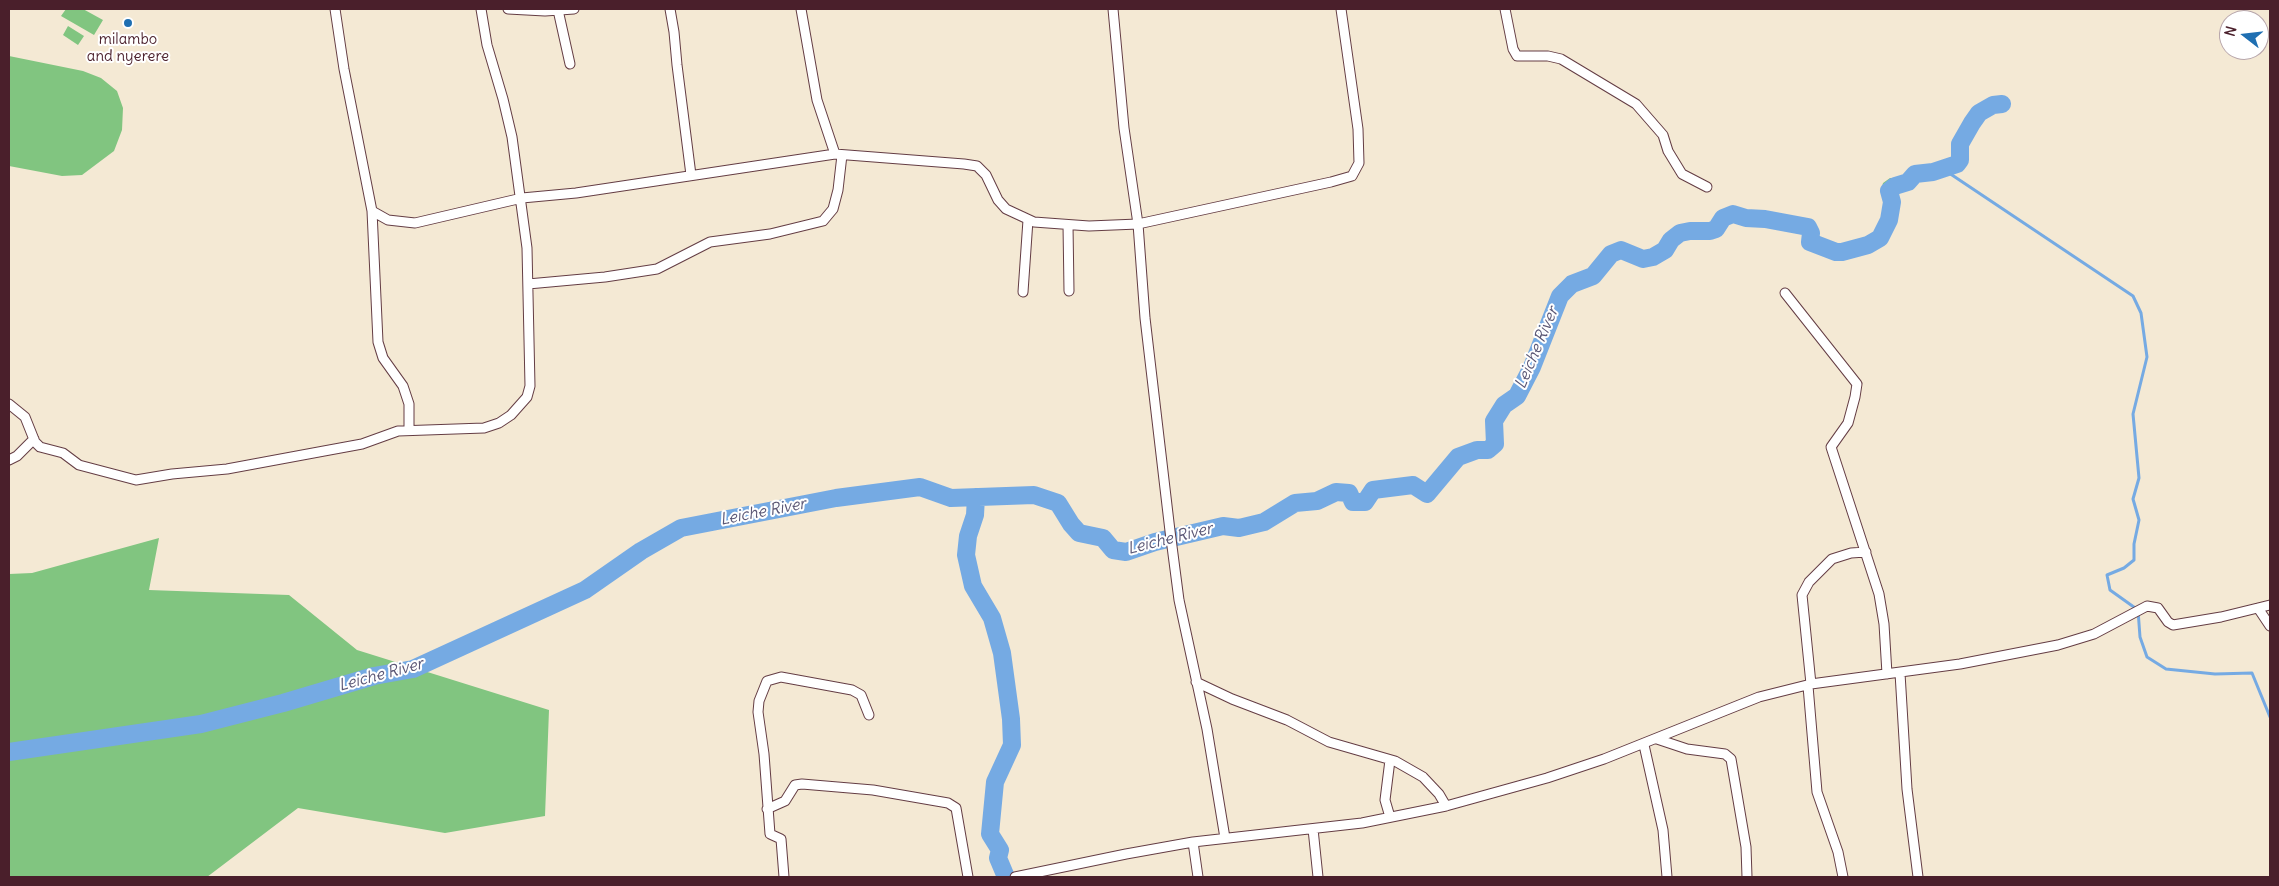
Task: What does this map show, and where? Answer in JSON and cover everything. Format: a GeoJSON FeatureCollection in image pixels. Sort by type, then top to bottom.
{"type":"FeatureCollection","features":[{"type":"Feature","properties":{"kind":"street"},"geometry":{"type":"LineString","coordinates":[[336,9],[344,69],[372,211],[378,342],[383,358],[403,386],[411,417],[409,430]]}},
{"type":"Feature","properties":{"kind":"street"},"geometry":{"type":"LineString","coordinates":[[9,404],[25,418],[34,439],[40,447],[63,453],[80,464],[136,480],[172,474],[227,469],[362,444],[409,430],[484,428],[499,423],[519,407],[527,397],[530,386],[527,248],[522,198],[508,117],[487,45],[482,9]]}},
{"type":"Feature","properties":{"kind":"street"},"geometry":{"type":"LineString","coordinates":[[508,9],[574,9]]}},
{"type":"Feature","properties":{"kind":"street"},"geometry":{"type":"LineString","coordinates":[[670,9],[691,175]]}},
{"type":"Feature","properties":{"kind":"street"},"geometry":{"type":"LineString","coordinates":[[528,284],[657,269],[710,242],[770,234],[823,221],[829,217],[838,190],[838,155],[817,100],[801,9]]}},
{"type":"Feature","properties":{"kind":"street"},"geometry":{"type":"LineString","coordinates":[[1113,9],[1124,128],[1138,224],[1145,318],[1172,550],[1179,600],[1207,729],[1225,838]]}},
{"type":"Feature","properties":{"kind":"street"},"geometry":{"type":"LineString","coordinates":[[372,211],[388,220],[415,223],[522,198],[576,193],[838,155],[977,166],[986,175],[998,200],[1006,209],[1028,220],[1068,225],[1138,224],[1337,181],[1352,176],[1359,163],[1358,130],[1342,9]]}},
{"type":"Feature","properties":{"kind":"street"},"geometry":{"type":"LineString","coordinates":[[1506,9],[1513,49],[1517,56],[1548,56],[1561,59],[1636,104],[1663,135],[1668,151],[1682,174],[1707,187]]}},
{"type":"Feature","properties":{"kind":"street"},"geometry":{"type":"LineString","coordinates":[[558,10],[570,64]]}},
{"type":"Feature","properties":{"kind":"street"},"geometry":{"type":"LineString","coordinates":[[1023,292],[1028,220]]}},
{"type":"Feature","properties":{"kind":"street"},"geometry":{"type":"LineString","coordinates":[[1068,225],[1069,291]]}},
{"type":"Feature","properties":{"kind":"street"},"geometry":{"type":"LineString","coordinates":[[1785,293],[1857,384],[1848,423],[1831,448],[1879,594],[1887,674]]}},
{"type":"Feature","properties":{"kind":"street"},"geometry":{"type":"LineString","coordinates":[[9,460],[18,456],[34,439]]}},
{"type":"Feature","properties":{"kind":"street"},"geometry":{"type":"LineString","coordinates":[[1843,877],[1838,852],[1817,792],[1802,595],[1809,582],[1832,559],[1851,553],[1866,552]]}},
{"type":"Feature","properties":{"kind":"street"},"geometry":{"type":"LineString","coordinates":[[1018,876],[1193,842],[1313,829],[1446,806],[1546,778],[1644,744],[1744,702],[1810,686],[2010,655],[2058,645],[2094,634],[2147,606],[2158,608],[2168,622],[2173,625],[2221,618],[2270,606]]}},
{"type":"Feature","properties":{"kind":"street"},"geometry":{"type":"LineString","coordinates":[[2258,608],[2270,626]]}},
{"type":"Feature","properties":{"kind":"street"},"geometry":{"type":"LineString","coordinates":[[1900,673],[1908,797],[1918,877]]}},
{"type":"Feature","properties":{"kind":"street"},"geometry":{"type":"LineString","coordinates":[[784,877],[781,839],[770,834],[764,754],[758,712],[762,691],[767,681],[781,677],[852,690],[861,695],[869,714]]}},
{"type":"Feature","properties":{"kind":"street"},"geometry":{"type":"LineString","coordinates":[[1196,682],[1232,699],[1286,720],[1329,742],[1390,760],[1423,777],[1439,794],[1446,806]]}},
{"type":"Feature","properties":{"kind":"street"},"geometry":{"type":"LineString","coordinates":[[1657,739],[1687,749],[1724,754],[1731,759],[1746,847],[1747,877]]}},
{"type":"Feature","properties":{"kind":"street"},"geometry":{"type":"LineString","coordinates":[[1644,744],[1663,830],[1667,877]]}},
{"type":"Feature","properties":{"kind":"street"},"geometry":{"type":"LineString","coordinates":[[1390,760],[1385,800],[1390,817]]}},
{"type":"Feature","properties":{"kind":"street"},"geometry":{"type":"LineString","coordinates":[[767,809],[785,801],[794,785],[802,784],[873,790],[948,803],[956,808],[968,877]]}},
{"type":"Feature","properties":{"kind":"street"},"geometry":{"type":"LineString","coordinates":[[1313,829],[1318,877]]}},
{"type":"Feature","properties":{"kind":"street"},"geometry":{"type":"LineString","coordinates":[[1193,842],[1198,877]]}},
{"type":"Feature","properties":{"kind":"green space"},"geometry":{"type":"Polygon","coordinates":[[[66,9],[83,9],[103,20],[94,35],[61,16],[66,9]]]}},
{"type":"Feature","properties":{"kind":"green space"},"geometry":{"type":"Polygon","coordinates":[[[68,26],[84,36],[78,45],[63,35],[68,26]]]}},
{"type":"Feature","properties":{"kind":"green space"},"geometry":{"type":"Polygon","coordinates":[[[9,56],[83,71],[101,78],[117,91],[123,108],[122,130],[114,151],[82,175],[62,176],[9,166],[9,56]]]}},
{"type":"Feature","properties":{"kind":"green space"},"geometry":{"type":"Polygon","coordinates":[[[1910,168],[1918,170],[1917,180],[1905,191],[1898,190],[1895,212],[1892,218],[1888,218],[1889,199],[1882,187],[1883,183],[1890,178],[1897,178],[1901,181],[1910,168]]]}},
{"type":"Feature","properties":{"kind":"green space"},"geometry":{"type":"Polygon","coordinates":[[[159,538],[149,590],[289,595],[357,650],[549,710],[545,816],[445,833],[298,808],[207,877],[9,877],[9,574],[32,573],[159,538]]]}},
{"type":"Feature","properties":{"kind":"waterway","name":"Leiche River"},"geometry":{"type":"LineString","coordinates":[[9,752],[201,724],[283,703],[374,676],[413,669],[585,590],[641,551],[681,528],[836,498],[920,487],[951,498],[1034,495],[1058,503],[1079,533],[1103,538],[1113,550],[1126,552],[1155,542],[1223,526],[1239,528],[1264,522],[1295,503],[1317,501],[1336,492],[1349,493],[1353,502],[1365,502],[1373,490],[1413,485],[1427,494],[1458,457],[1477,450],[1488,450],[1495,444],[1494,421],[1504,405],[1517,396],[1532,367],[1560,296],[1572,284],[1593,276],[1611,254],[1621,250],[1643,259],[1653,257],[1665,250],[1671,240],[1680,233],[1716,229],[1723,218],[1733,214],[1746,218],[1765,219],[1808,227],[1811,233],[1810,242],[1836,252],[1868,245],[1880,238],[1889,220],[1892,202],[1889,191],[1895,186],[1908,182],[1915,174],[1933,172],[1957,164],[1960,160],[1960,144],[1979,113],[1993,105],[2002,104]]}},
{"type":"Feature","properties":{"kind":"waterway"},"geometry":{"type":"LineString","coordinates":[[1943,169],[2133,296],[2141,313],[2147,357],[2133,414],[2139,478],[2133,499],[2139,520],[2134,544],[2134,560],[2124,568],[2107,575],[2110,590],[2138,610],[2140,637],[2147,657],[2166,669],[2215,674],[2252,673],[2270,717]]}},
{"type":"Feature","properties":{"kind":"waterway"},"geometry":{"type":"LineString","coordinates":[[976,497],[975,515],[968,536],[966,555],[973,586],[992,618],[1002,653],[1011,719],[1012,745],[995,782],[990,834],[1000,850],[998,858],[1006,877]]}},
{"type":"Feature","properties":{"kind":"place","name":"milambo and nyerere"},"geometry":{"type":"Point","coordinates":[128,23]}}]}
